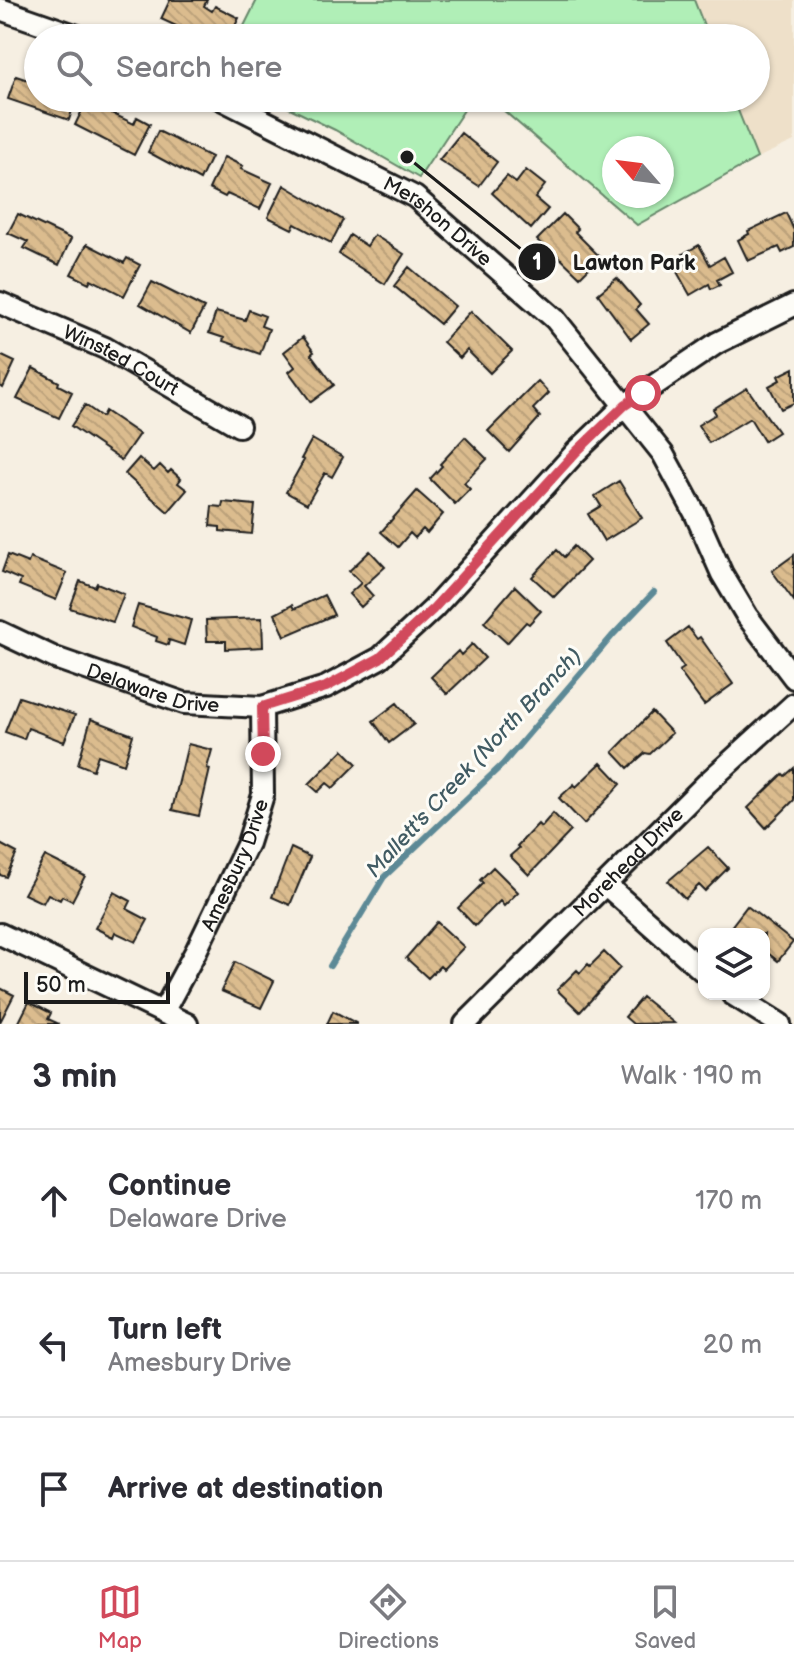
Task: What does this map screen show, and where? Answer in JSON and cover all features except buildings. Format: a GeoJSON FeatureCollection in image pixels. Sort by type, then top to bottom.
{"type":"FeatureCollection","features":[{"type":"Feature","properties":{"kind":"street"},"geometry":{"type":"LineString","coordinates":[[0,9],[43,24]]}},
{"type":"Feature","properties":{"kind":"street","name":"Mershon Drive"},"geometry":{"type":"LineString","coordinates":[[247,112],[415,197],[555,319],[663,454],[695,513],[722,574],[747,616],[794,678]]}},
{"type":"Feature","properties":{"kind":"street","name":"Winsted Court"},"geometry":{"type":"LineString","coordinates":[[0,303],[105,348],[239,426]]}},
{"type":"Feature","properties":{"kind":"street","name":"Delaware Drive"},"geometry":{"type":"LineString","coordinates":[[0,632],[55,658],[184,703],[262,707],[326,687],[380,658],[433,609],[576,452],[625,405],[717,343],[794,305]]}},
{"type":"Feature","properties":{"kind":"street","name":"Morehead Drive"},"geometry":{"type":"LineString","coordinates":[[465,1024],[707,783],[794,704]]}},
{"type":"Feature","properties":{"kind":"street","name":"Amesbury Drive"},"geometry":{"type":"LineString","coordinates":[[163,1012],[248,843],[263,795],[262,707]]}},
{"type":"Feature","properties":{"kind":"street"},"geometry":{"type":"LineString","coordinates":[[606,885],[698,967]]}},
{"type":"Feature","properties":{"kind":"street"},"geometry":{"type":"LineString","coordinates":[[0,934],[187,1024]]}},
{"type":"Feature","properties":{"kind":"street"},"geometry":{"type":"LineString","coordinates":[[742,1000],[780,1024]]}},
{"type":"Feature","properties":{"kind":"shaded area"},"geometry":{"type":"Polygon","coordinates":[[[694,0],[794,0],[794,141],[757,158],[739,112],[770,112],[770,24],[703,24],[694,0]]]}},
{"type":"Feature","properties":{"kind":"green space"},"geometry":{"type":"Polygon","coordinates":[[[257,0],[694,0],[703,24],[245,24],[257,0]]]}},
{"type":"Feature","properties":{"kind":"green space"},"geometry":{"type":"Polygon","coordinates":[[[298,112],[463,112],[419,178],[298,112]]]}},
{"type":"Feature","properties":{"kind":"green space"},"geometry":{"type":"Polygon","coordinates":[[[505,112],[739,112],[757,158],[674,204],[674,136],[602,136],[602,195],[505,112]]]}},
{"type":"Feature","properties":{"kind":"green space"},"geometry":{"type":"Polygon","coordinates":[[[617,208],[667,208],[637,225],[617,208]]]}},
{"type":"Feature","properties":{"kind":"waterway","name":"Mallett's Creek (North Branch)"},"geometry":{"type":"LineString","coordinates":[[330,966],[384,877],[503,764],[613,635],[654,592]]}},
{"type":"Feature","properties":{"kind":"place","name":"Lawton Park"},"geometry":{"type":"Point","coordinates":[407,157]}},
{"type":"Feature","properties":{"kind":"route"},"geometry":{"type":"LineString","coordinates":[[263,754],[262,707],[326,687],[380,658],[433,609],[532,504],[576,452],[625,405],[643,393]]}}]}
